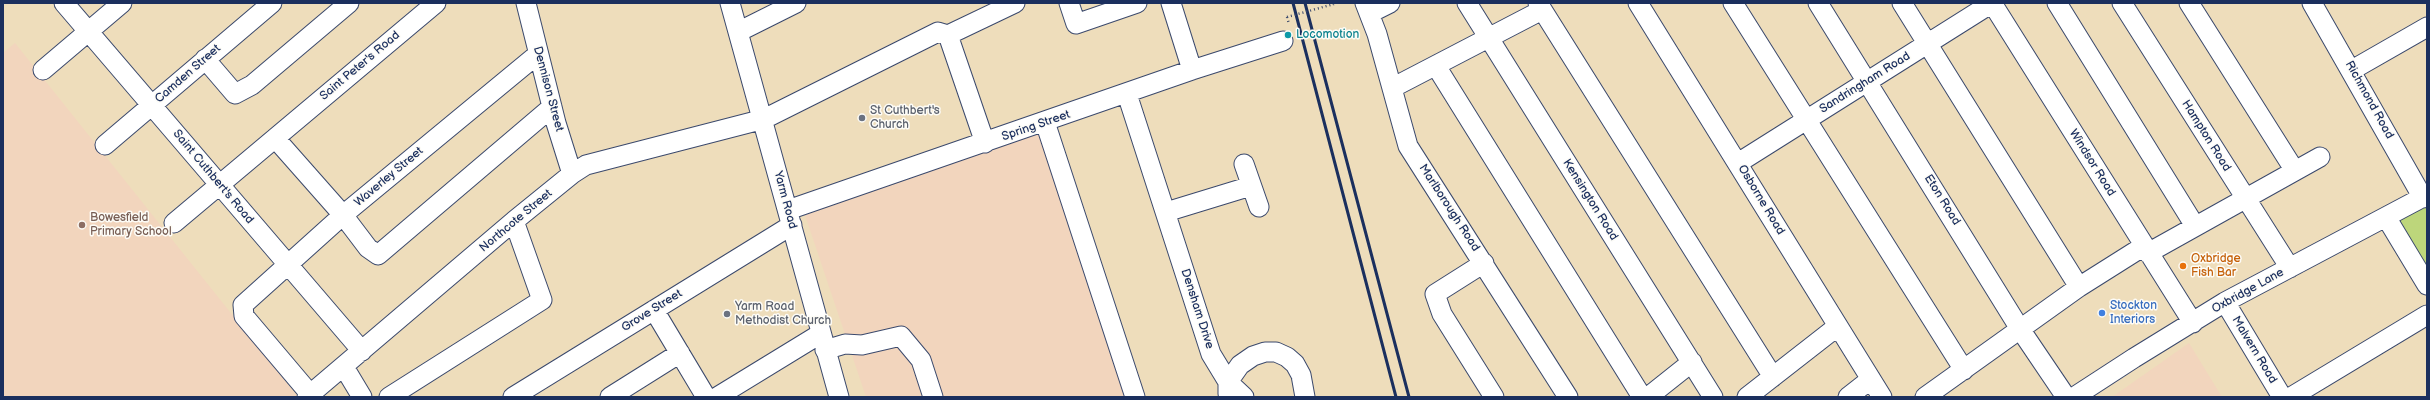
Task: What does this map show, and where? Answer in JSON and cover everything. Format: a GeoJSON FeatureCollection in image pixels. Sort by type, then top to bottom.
{"type":"FeatureCollection","features":[{"type":"Feature","properties":{"kind":"street"},"geometry":{"type":"LineString","coordinates":[[43,70],[122,3]]}},
{"type":"Feature","properties":{"kind":"street","name":"Camden Street"},"geometry":{"type":"LineString","coordinates":[[105,146],[272,3]]}},
{"type":"Feature","properties":{"kind":"street"},"geometry":{"type":"LineString","coordinates":[[205,59],[235,94],[252,85],[349,3]]}},
{"type":"Feature","properties":{"kind":"street","name":"Dennison Street"},"geometry":{"type":"LineString","coordinates":[[526,3],[552,107],[572,174]]}},
{"type":"Feature","properties":{"kind":"street","name":"Yarm Road"},"geometry":{"type":"LineString","coordinates":[[730,3],[764,119],[839,397]]}},
{"type":"Feature","properties":{"kind":"street"},"geometry":{"type":"LineString","coordinates":[[738,32],[796,3]]}},
{"type":"Feature","properties":{"kind":"street"},"geometry":{"type":"LineString","coordinates":[[985,143],[948,35],[1015,3]]}},
{"type":"Feature","properties":{"kind":"street"},"geometry":{"type":"LineString","coordinates":[[1069,3],[1076,24],[1137,3]]}},
{"type":"Feature","properties":{"kind":"street"},"geometry":{"type":"LineString","coordinates":[[1170,3],[1192,70]]}},
{"type":"Feature","properties":{"kind":"street"},"geometry":{"type":"LineString","coordinates":[[1367,8],[1390,3]]}},
{"type":"Feature","properties":{"kind":"street","name":"Kensington Road"},"geometry":{"type":"LineString","coordinates":[[1468,3],[1713,397]]}},
{"type":"Feature","properties":{"kind":"street","name":"Osborne Road"},"geometry":{"type":"LineString","coordinates":[[1638,3],[1882,397]]}},
{"type":"Feature","properties":{"kind":"street"},"geometry":{"type":"LineString","coordinates":[[1733,3],[1964,370]]}},
{"type":"Feature","properties":{"kind":"street","name":"Eton Road"},"geometry":{"type":"LineString","coordinates":[[1818,3],[1868,81],[2020,329],[2066,397]]}},
{"type":"Feature","properties":{"kind":"street"},"geometry":{"type":"LineString","coordinates":[[1902,3],[2079,287]]}},
{"type":"Feature","properties":{"kind":"street","name":"Sandringham Road"},"geometry":{"type":"LineString","coordinates":[[1738,163],[1992,3]]}},
{"type":"Feature","properties":{"kind":"street","name":"Windsor Road"},"geometry":{"type":"LineString","coordinates":[[1992,3],[2193,323]]}},
{"type":"Feature","properties":{"kind":"street"},"geometry":{"type":"LineString","coordinates":[[2057,3],[2195,226]]}},
{"type":"Feature","properties":{"kind":"street","name":"Hampton Road"},"geometry":{"type":"LineString","coordinates":[[2122,3],[2290,268]]}},
{"type":"Feature","properties":{"kind":"street"},"geometry":{"type":"LineString","coordinates":[[2189,3],[2295,171]]}},
{"type":"Feature","properties":{"kind":"street","name":"Richmond Road"},"geometry":{"type":"LineString","coordinates":[[2312,3],[2425,196]]}},
{"type":"Feature","properties":{"kind":"street","name":"Saint Cuthbert's Road"},"geometry":{"type":"LineString","coordinates":[[68,4],[88,32],[362,351]]}},
{"type":"Feature","properties":{"kind":"street"},"geometry":{"type":"LineString","coordinates":[[1392,88],[1489,38],[1540,6],[1773,377]]}},
{"type":"Feature","properties":{"kind":"street","name":"Saint Peter's Road"},"geometry":{"type":"LineString","coordinates":[[174,223],[430,7]]}},
{"type":"Feature","properties":{"kind":"street","name":"Marlborough Road"},"geometry":{"type":"LineString","coordinates":[[1367,8],[1408,146],[1568,397]]}},
{"type":"Feature","properties":{"kind":"street"},"geometry":{"type":"LineString","coordinates":[[2352,70],[2427,26]]}},
{"type":"Feature","properties":{"kind":"street","name":"Northcote Street"},"geometry":{"type":"LineString","coordinates":[[309,395],[344,367],[514,221],[572,174],[586,165],[764,119],[938,32],[948,35]]}},
{"type":"Feature","properties":{"kind":"street","name":"Spring Street"},"geometry":{"type":"LineString","coordinates":[[790,217],[985,143],[1192,70],[1283,41]]}},
{"type":"Feature","properties":{"kind":"street","name":"Waverley Street"},"geometry":{"type":"LineString","coordinates":[[309,395],[244,316],[243,305],[343,215],[538,54]]}},
{"type":"Feature","properties":{"kind":"street"},"geometry":{"type":"LineString","coordinates":[[1436,66],[1642,397]]}},
{"type":"Feature","properties":{"kind":"street","name":"Densham Drive"},"geometry":{"type":"LineString","coordinates":[[1127,94],[1211,354],[1228,389],[1244,397]]}},
{"type":"Feature","properties":{"kind":"street"},"geometry":{"type":"LineString","coordinates":[[275,138],[343,215],[368,248],[378,255],[552,107]]}},
{"type":"Feature","properties":{"kind":"street"},"geometry":{"type":"LineString","coordinates":[[1046,122],[1135,397]]}},
{"type":"Feature","properties":{"kind":"street"},"geometry":{"type":"LineString","coordinates":[[1925,397],[2079,287],[2146,249],[2195,226],[2320,157]]}},
{"type":"Feature","properties":{"kind":"street"},"geometry":{"type":"LineString","coordinates":[[1244,164],[1259,208]]}},
{"type":"Feature","properties":{"kind":"street"},"geometry":{"type":"LineString","coordinates":[[1166,212],[1251,186]]}},
{"type":"Feature","properties":{"kind":"street","name":"Oxbridge Lane"},"geometry":{"type":"LineString","coordinates":[[2074,397],[2225,302],[2425,196]]}},
{"type":"Feature","properties":{"kind":"street"},"geometry":{"type":"LineString","coordinates":[[2386,216],[2427,285]]}},
{"type":"Feature","properties":{"kind":"street","name":"Grove Street"},"geometry":{"type":"LineString","coordinates":[[513,397],[654,310],[790,217]]}},
{"type":"Feature","properties":{"kind":"street"},"geometry":{"type":"LineString","coordinates":[[389,397],[542,300],[514,221]]}},
{"type":"Feature","properties":{"kind":"street"},"geometry":{"type":"LineString","coordinates":[[1484,263],[1435,294],[1442,314],[1494,397]]}},
{"type":"Feature","properties":{"kind":"street","name":"Malvern Road"},"geometry":{"type":"LineString","coordinates":[[2225,302],[2282,397]]}},
{"type":"Feature","properties":{"kind":"street"},"geometry":{"type":"LineString","coordinates":[[654,310],[706,397]]}},
{"type":"Feature","properties":{"kind":"street"},"geometry":{"type":"LineString","coordinates":[[2290,397],[2427,315]]}},
{"type":"Feature","properties":{"kind":"street"},"geometry":{"type":"LineString","coordinates":[[1747,397],[1838,326]]}},
{"type":"Feature","properties":{"kind":"street"},"geometry":{"type":"LineString","coordinates":[[717,397],[823,342],[862,345],[901,336],[921,360],[933,397]]}},
{"type":"Feature","properties":{"kind":"street"},"geometry":{"type":"LineString","coordinates":[[1228,389],[1240,365],[1253,356],[1265,352],[1276,352],[1287,357],[1295,364],[1301,375],[1305,397]]}},
{"type":"Feature","properties":{"kind":"street"},"geometry":{"type":"LineString","coordinates":[[610,397],[680,354]]}},
{"type":"Feature","properties":{"kind":"street"},"geometry":{"type":"LineString","coordinates":[[1648,397],[1692,362]]}},
{"type":"Feature","properties":{"kind":"street"},"geometry":{"type":"LineString","coordinates":[[344,367],[362,397]]}},
{"type":"Feature","properties":{"kind":"street"},"geometry":{"type":"LineString","coordinates":[[1848,397],[1871,379]]}},
{"type":"Feature","properties":{"kind":"path"},"geometry":{"type":"LineString","coordinates":[[1287,17],[1334,4]]}},
{"type":"Feature","properties":{"kind":"shaded area","name":"Bowesfield Primary School"},"geometry":{"type":"Polygon","coordinates":[[[15,43],[298,397],[3,397],[3,53],[15,43]]]}},
{"type":"Feature","properties":{"kind":"shaded area"},"geometry":{"type":"Polygon","coordinates":[[[1049,129],[1129,397],[866,397],[805,215],[1049,129]]]}},
{"type":"Feature","properties":{"kind":"shaded area"},"geometry":{"type":"Polygon","coordinates":[[[2189,343],[2222,397],[2112,397],[2189,343]]]}},
{"type":"Feature","properties":{"kind":"green space"},"geometry":{"type":"Polygon","coordinates":[[[2427,204],[2427,293],[2387,226],[2427,204]]]}},
{"type":"Feature","properties":{"kind":"railway"},"geometry":{"type":"LineString","coordinates":[[1293,3],[1396,397]]}},
{"type":"Feature","properties":{"kind":"railway"},"geometry":{"type":"LineString","coordinates":[[1305,3],[1409,397]]}},
{"type":"Feature","properties":{"kind":"place","name":"Locomotion"},"geometry":{"type":"Point","coordinates":[1288,35]}},
{"type":"Feature","properties":{"kind":"place","name":"St Cuthbert's Church"},"geometry":{"type":"Point","coordinates":[862,118]}},
{"type":"Feature","properties":{"kind":"place","name":"Bowesfield Primary School"},"geometry":{"type":"Point","coordinates":[82,225]}},
{"type":"Feature","properties":{"kind":"place","name":"Oxbridge Fish Bar"},"geometry":{"type":"Point","coordinates":[2183,266]}},
{"type":"Feature","properties":{"kind":"place","name":"Stockton Interiors"},"geometry":{"type":"Point","coordinates":[2102,313]}},
{"type":"Feature","properties":{"kind":"place","name":"Yarm Road Methodist Church"},"geometry":{"type":"Point","coordinates":[727,314]}}]}
